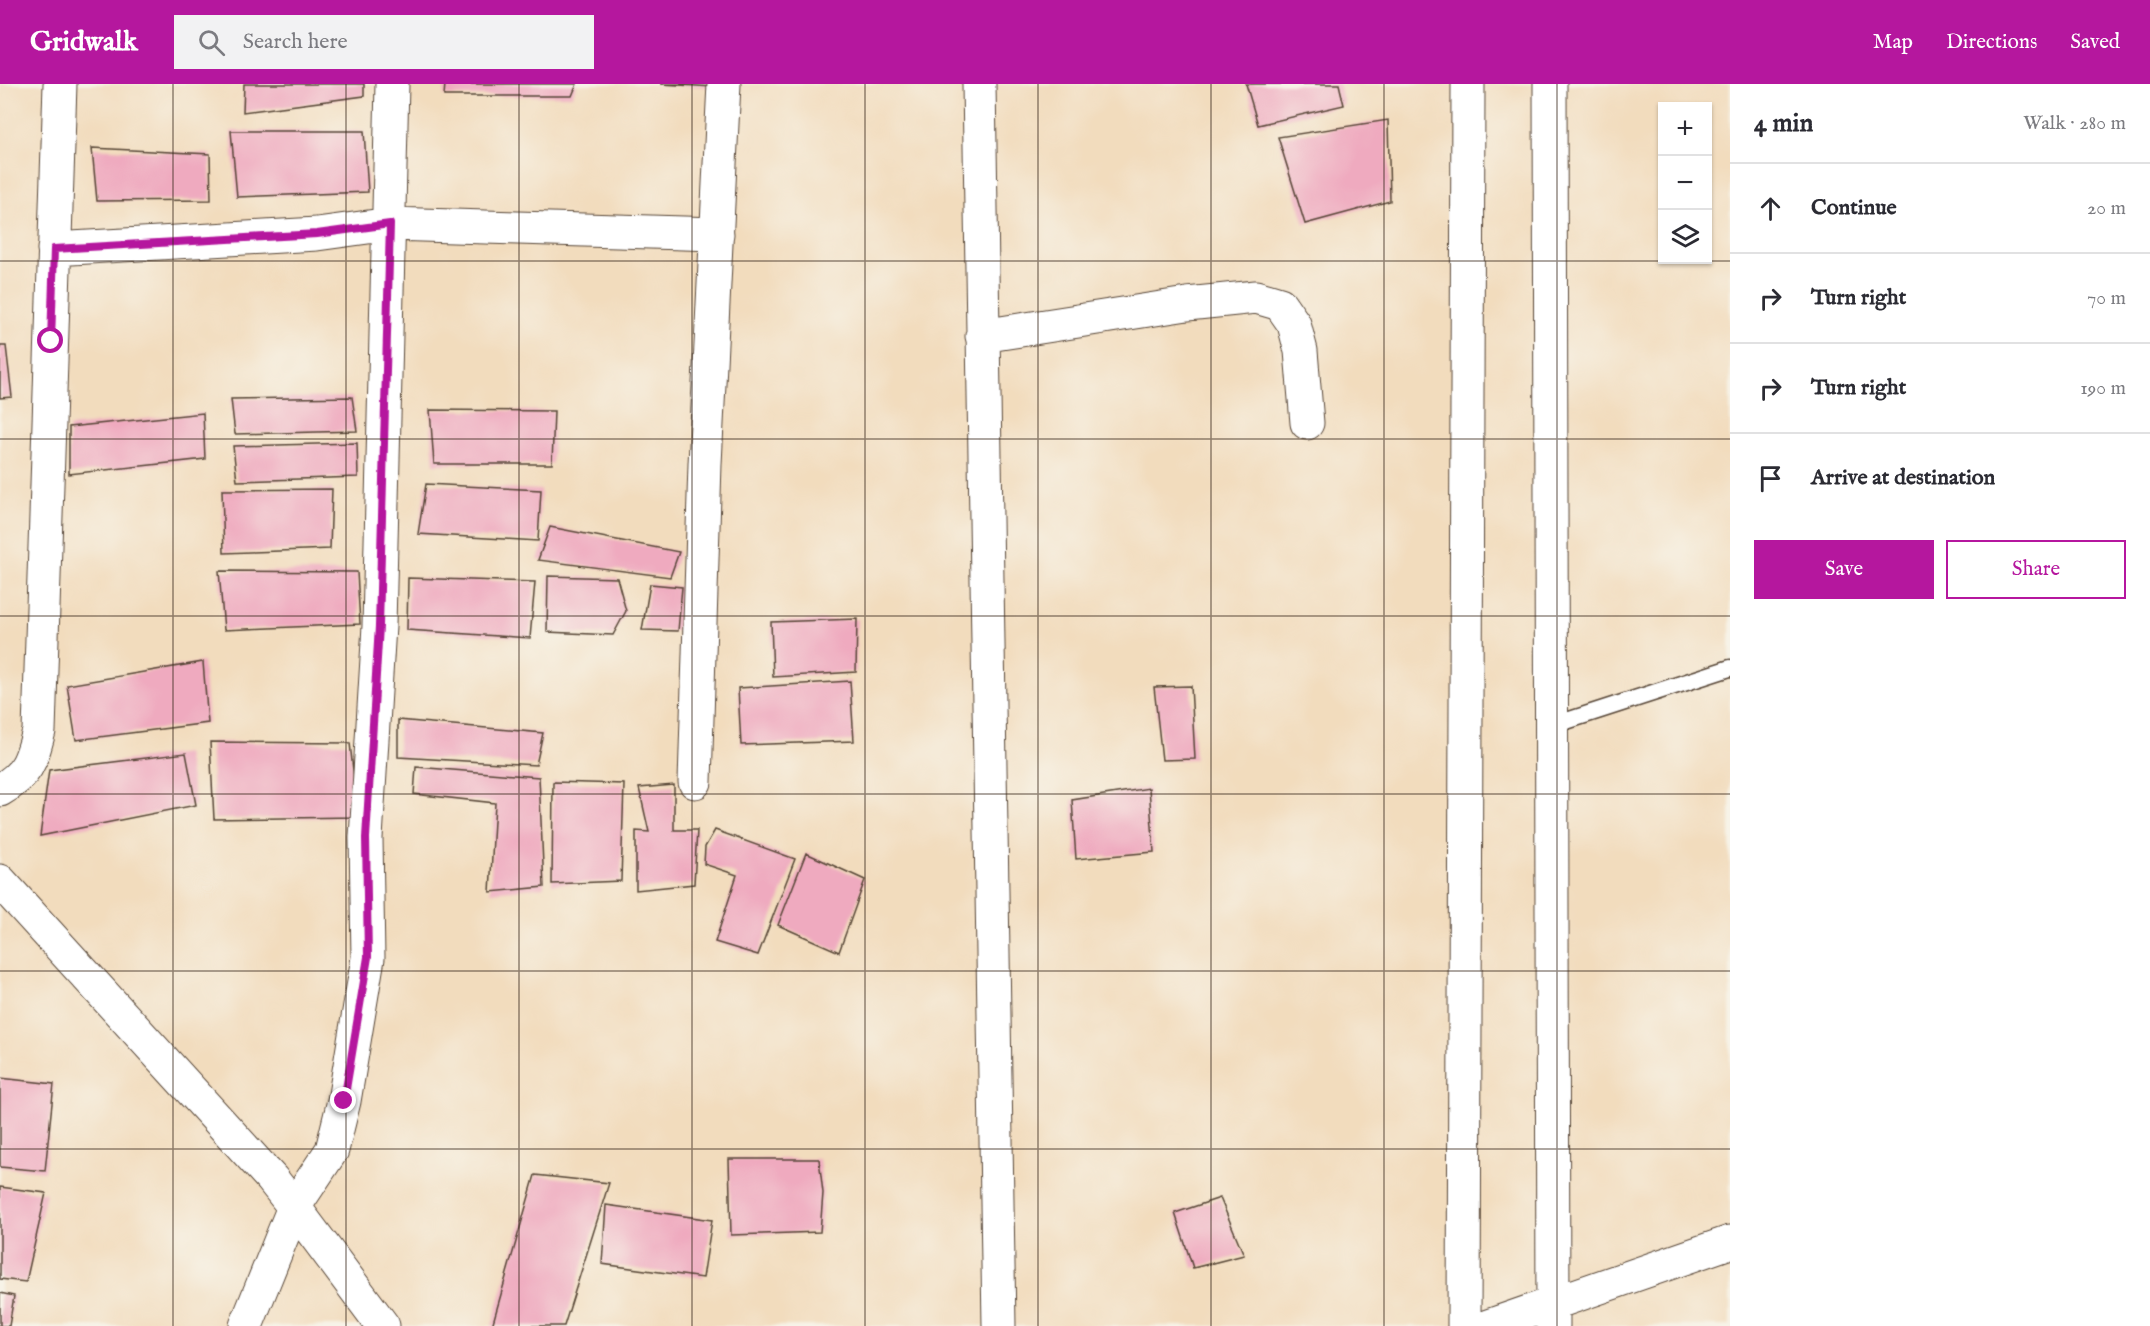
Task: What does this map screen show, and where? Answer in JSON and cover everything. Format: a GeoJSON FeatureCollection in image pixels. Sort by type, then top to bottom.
{"type":"FeatureCollection","features":[{"type":"Feature","properties":{"kind":"street"},"geometry":{"type":"LineString","coordinates":[[0,790],[14,782],[30,764],[39,731],[60,84]]}},
{"type":"Feature","properties":{"kind":"street"},"geometry":{"type":"LineString","coordinates":[[246,1326],[294,1207],[332,1150],[344,1101],[368,957],[366,838],[379,626],[392,84]]}},
{"type":"Feature","properties":{"kind":"street"},"geometry":{"type":"LineString","coordinates":[[696,782],[705,464],[724,84]]}},
{"type":"Feature","properties":{"kind":"street"},"geometry":{"type":"LineString","coordinates":[[979,84],[999,1326]]}},
{"type":"Feature","properties":{"kind":"street"},"geometry":{"type":"LineString","coordinates":[[1464,1326],[1468,84]]}},
{"type":"Feature","properties":{"kind":"street"},"geometry":{"type":"LineString","coordinates":[[1550,84],[1553,1315]]}},
{"type":"Feature","properties":{"kind":"street"},"geometry":{"type":"LineString","coordinates":[[54,249],[317,234],[390,224],[717,234]]}},
{"type":"Feature","properties":{"kind":"street"},"geometry":{"type":"LineString","coordinates":[[982,336],[1187,304],[1256,297],[1280,304],[1294,324],[1301,351],[1307,423]]}},
{"type":"Feature","properties":{"kind":"street"},"geometry":{"type":"LineString","coordinates":[[0,881],[272,1179],[383,1326]]}},
{"type":"Feature","properties":{"kind":"street"},"geometry":{"type":"LineString","coordinates":[[1488,1326],[1553,1315],[1730,1242]]}},
{"type":"Feature","properties":{"kind":"lane"},"geometry":{"type":"LineString","coordinates":[[1551,726],[1730,668]]}},
{"type":"Feature","properties":{"kind":"building"},"geometry":{"type":"Polygon","coordinates":[[[244,84],[364,84],[364,96],[243,112],[244,84]]]}},
{"type":"Feature","properties":{"kind":"building"},"geometry":{"type":"Polygon","coordinates":[[[445,84],[577,84],[572,96],[444,96],[445,84]]]}},
{"type":"Feature","properties":{"kind":"building"},"geometry":{"type":"Polygon","coordinates":[[[660,84],[713,84],[713,87],[660,84]]]}},
{"type":"Feature","properties":{"kind":"building"},"geometry":{"type":"Polygon","coordinates":[[[1246,84],[1339,84],[1344,105],[1258,125],[1246,84]]]}},
{"type":"Feature","properties":{"kind":"building"},"geometry":{"type":"Polygon","coordinates":[[[1388,120],[1390,201],[1305,224],[1278,137],[1388,120]]]}},
{"type":"Feature","properties":{"kind":"building"},"geometry":{"type":"Polygon","coordinates":[[[231,131],[364,131],[368,192],[237,197],[231,131]]]}},
{"type":"Feature","properties":{"kind":"building"},"geometry":{"type":"Polygon","coordinates":[[[92,148],[210,154],[211,200],[97,201],[92,148]]]}},
{"type":"Feature","properties":{"kind":"building"},"geometry":{"type":"Polygon","coordinates":[[[0,346],[6,346],[12,397],[0,398],[0,346]]]}},
{"type":"Feature","properties":{"kind":"building"},"geometry":{"type":"Polygon","coordinates":[[[352,397],[357,431],[235,434],[231,399],[352,397]]]}},
{"type":"Feature","properties":{"kind":"building"},"geometry":{"type":"Polygon","coordinates":[[[430,410],[554,411],[552,464],[434,464],[430,410]]]}},
{"type":"Feature","properties":{"kind":"building"},"geometry":{"type":"Polygon","coordinates":[[[203,413],[205,459],[69,474],[69,427],[203,413]]]}},
{"type":"Feature","properties":{"kind":"building"},"geometry":{"type":"Polygon","coordinates":[[[357,443],[358,477],[237,481],[233,446],[357,443]]]}},
{"type":"Feature","properties":{"kind":"building"},"geometry":{"type":"Polygon","coordinates":[[[426,484],[541,490],[538,541],[418,534],[426,484]]]}},
{"type":"Feature","properties":{"kind":"building"},"geometry":{"type":"Polygon","coordinates":[[[332,489],[330,549],[224,553],[222,490],[332,489]]]}},
{"type":"Feature","properties":{"kind":"building"},"geometry":{"type":"Polygon","coordinates":[[[550,527],[679,552],[670,577],[538,560],[550,527]]]}},
{"type":"Feature","properties":{"kind":"building"},"geometry":{"type":"Polygon","coordinates":[[[219,571],[357,572],[360,624],[224,630],[219,571]]]}},
{"type":"Feature","properties":{"kind":"building"},"geometry":{"type":"Polygon","coordinates":[[[548,576],[617,578],[626,611],[613,635],[547,632],[548,576]]]}},
{"type":"Feature","properties":{"kind":"building"},"geometry":{"type":"Polygon","coordinates":[[[408,578],[535,582],[530,638],[407,630],[408,578]]]}},
{"type":"Feature","properties":{"kind":"building"},"geometry":{"type":"Polygon","coordinates":[[[650,584],[682,587],[678,631],[642,630],[650,584]]]}},
{"type":"Feature","properties":{"kind":"building"},"geometry":{"type":"Polygon","coordinates":[[[857,619],[856,672],[773,677],[771,622],[857,619]]]}},
{"type":"Feature","properties":{"kind":"building"},"geometry":{"type":"Polygon","coordinates":[[[203,662],[208,723],[76,740],[67,685],[203,662]]]}},
{"type":"Feature","properties":{"kind":"building"},"geometry":{"type":"Polygon","coordinates":[[[850,681],[854,741],[741,745],[738,688],[850,681]]]}},
{"type":"Feature","properties":{"kind":"building"},"geometry":{"type":"Polygon","coordinates":[[[1191,686],[1195,759],[1162,760],[1154,687],[1191,686]]]}},
{"type":"Feature","properties":{"kind":"building"},"geometry":{"type":"Polygon","coordinates":[[[398,720],[543,733],[536,765],[398,757],[398,720]]]}},
{"type":"Feature","properties":{"kind":"building"},"geometry":{"type":"Polygon","coordinates":[[[210,742],[350,743],[358,817],[214,819],[210,742]]]}},
{"type":"Feature","properties":{"kind":"building"},"geometry":{"type":"Polygon","coordinates":[[[186,753],[196,805],[40,836],[49,770],[186,753]]]}},
{"type":"Feature","properties":{"kind":"building"},"geometry":{"type":"Polygon","coordinates":[[[416,767],[539,777],[544,887],[490,892],[495,803],[414,794],[416,767]]]}},
{"type":"Feature","properties":{"kind":"building"},"geometry":{"type":"Polygon","coordinates":[[[553,782],[624,784],[621,881],[552,884],[553,782]]]}},
{"type":"Feature","properties":{"kind":"building"},"geometry":{"type":"Polygon","coordinates":[[[674,785],[674,830],[697,830],[694,884],[636,890],[636,831],[649,832],[639,788],[674,785]]]}},
{"type":"Feature","properties":{"kind":"building"},"geometry":{"type":"Polygon","coordinates":[[[1149,788],[1154,852],[1076,859],[1072,800],[1149,788]]]}},
{"type":"Feature","properties":{"kind":"building"},"geometry":{"type":"Polygon","coordinates":[[[715,830],[795,859],[758,955],[715,942],[737,875],[704,864],[705,847],[715,830]]]}},
{"type":"Feature","properties":{"kind":"building"},"geometry":{"type":"Polygon","coordinates":[[[806,853],[865,880],[839,952],[778,925],[806,853]]]}},
{"type":"Feature","properties":{"kind":"building"},"geometry":{"type":"Polygon","coordinates":[[[0,1078],[54,1084],[45,1171],[0,1167],[0,1078]]]}},
{"type":"Feature","properties":{"kind":"building"},"geometry":{"type":"Polygon","coordinates":[[[729,1159],[819,1159],[823,1193],[820,1232],[731,1235],[729,1159]]]}},
{"type":"Feature","properties":{"kind":"building"},"geometry":{"type":"Polygon","coordinates":[[[535,1175],[609,1183],[564,1326],[492,1326],[535,1175]]]}},
{"type":"Feature","properties":{"kind":"building"},"geometry":{"type":"Polygon","coordinates":[[[0,1187],[46,1193],[26,1282],[0,1279],[0,1187]]]}},
{"type":"Feature","properties":{"kind":"building"},"geometry":{"type":"Polygon","coordinates":[[[1220,1198],[1244,1255],[1193,1268],[1175,1213],[1220,1198]]]}},
{"type":"Feature","properties":{"kind":"building"},"geometry":{"type":"Polygon","coordinates":[[[606,1205],[712,1220],[703,1278],[602,1264],[606,1205]]]}},
{"type":"Feature","properties":{"kind":"building"},"geometry":{"type":"Polygon","coordinates":[[[0,1293],[14,1296],[9,1326],[0,1326],[0,1293]]]}},
{"type":"Feature","properties":{"kind":"route"},"geometry":{"type":"LineString","coordinates":[[51,341],[54,249],[317,234],[390,224],[379,626],[366,838],[368,957],[344,1101]]}}]}
